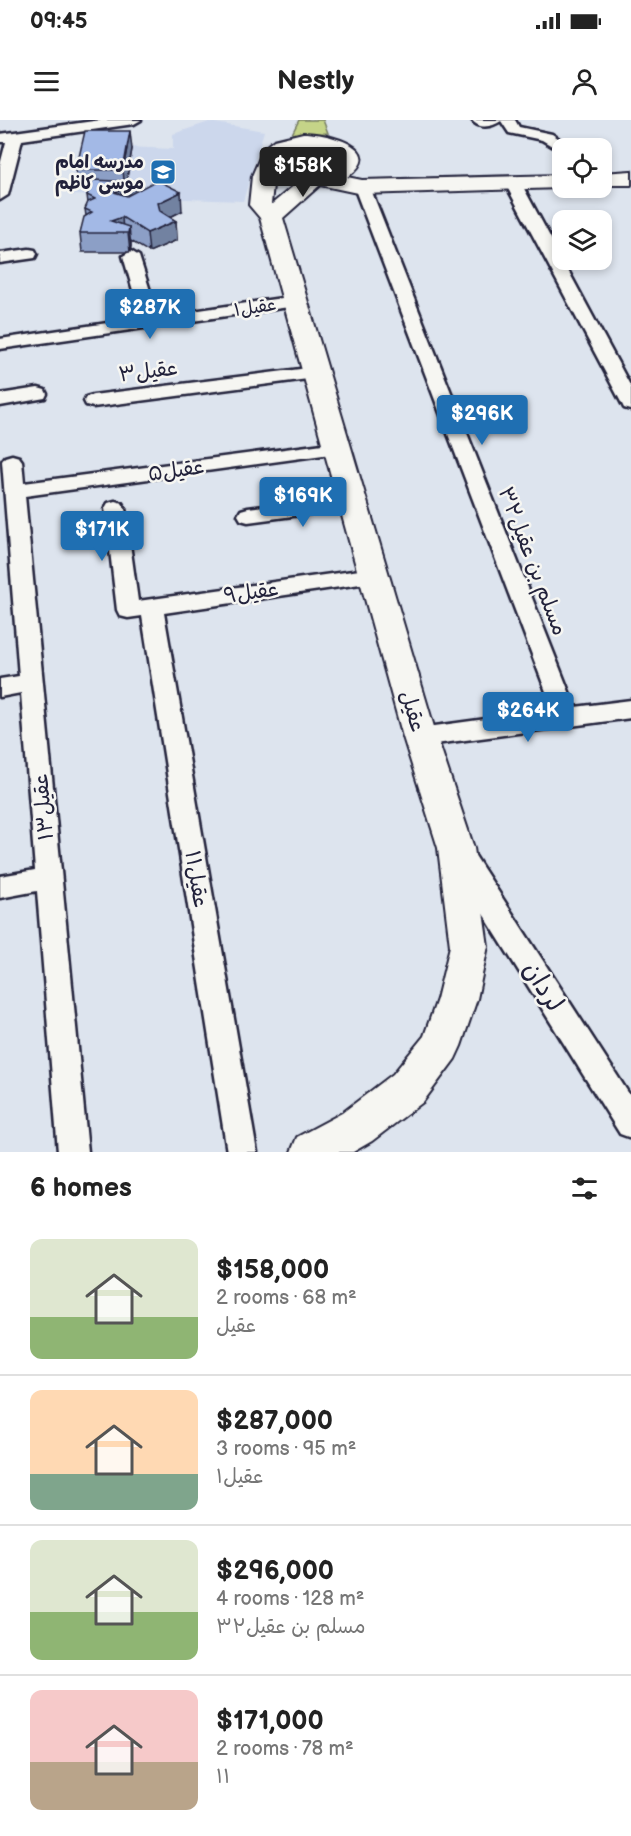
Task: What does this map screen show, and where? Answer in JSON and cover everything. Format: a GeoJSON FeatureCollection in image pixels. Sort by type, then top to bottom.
{"type":"FeatureCollection","features":[{"type":"Feature","properties":{"kind":"street"},"geometry":{"type":"LineString","coordinates":[[0,195],[8,137],[134,120]]}},
{"type":"Feature","properties":{"kind":"street"},"geometry":{"type":"LineString","coordinates":[[294,120],[276,153],[281,172],[291,176],[316,178],[362,188],[552,181]]}},
{"type":"Feature","properties":{"kind":"street"},"geometry":{"type":"LineString","coordinates":[[331,120],[349,155]]}},
{"type":"Feature","properties":{"kind":"street"},"geometry":{"type":"LineString","coordinates":[[479,120],[482,123],[495,120]]}},
{"type":"Feature","properties":{"kind":"street"},"geometry":{"type":"LineString","coordinates":[[508,120],[513,130],[552,141]]}},
{"type":"Feature","properties":{"kind":"street"},"geometry":{"type":"LineString","coordinates":[[276,153],[303,139],[316,139],[339,144],[349,155],[401,179],[442,186]]}},
{"type":"Feature","properties":{"kind":"street","name":"عقیل"},"geometry":{"type":"LineString","coordinates":[[276,153],[263,176],[260,205],[271,216],[420,737],[456,848],[469,946],[457,999],[441,1046],[408,1088],[357,1127],[312,1152]]}},
{"type":"Feature","properties":{"kind":"street"},"geometry":{"type":"LineString","coordinates":[[271,216],[316,178],[340,172],[349,155]]}},
{"type":"Feature","properties":{"kind":"street"},"geometry":{"type":"LineString","coordinates":[[513,183],[631,404]]}},
{"type":"Feature","properties":{"kind":"street","name":"مسلم بن عقیل۳۲"},"geometry":{"type":"LineString","coordinates":[[362,188],[567,717]]}},
{"type":"Feature","properties":{"kind":"street"},"geometry":{"type":"LineString","coordinates":[[0,258],[28,255]]}},
{"type":"Feature","properties":{"kind":"street"},"geometry":{"type":"LineString","coordinates":[[131,256],[151,322]]}},
{"type":"Feature","properties":{"kind":"street","name":"عقیل۱"},"geometry":{"type":"LineString","coordinates":[[0,344],[296,301]]}},
{"type":"Feature","properties":{"kind":"street","name":"عقیل۳"},"geometry":{"type":"LineString","coordinates":[[93,401],[316,373]]}},
{"type":"Feature","properties":{"kind":"street"},"geometry":{"type":"LineString","coordinates":[[0,400],[38,394]]}},
{"type":"Feature","properties":{"kind":"street","name":"عقیل۵"},"geometry":{"type":"LineString","coordinates":[[15,491],[338,448]]}},
{"type":"Feature","properties":{"kind":"street","name":"عقیل۱۳"},"geometry":{"type":"LineString","coordinates":[[12,461],[73,1152]]}},
{"type":"Feature","properties":{"kind":"street"},"geometry":{"type":"LineString","coordinates":[[248,515],[353,502]]}},
{"type":"Feature","properties":{"kind":"street","name":"عقیل۱۱"},"geometry":{"type":"LineString","coordinates":[[115,508],[140,609],[243,1152]]}},
{"type":"Feature","properties":{"kind":"street","name":"عقیل۹"},"geometry":{"type":"LineString","coordinates":[[140,609],[374,575]]}},
{"type":"Feature","properties":{"kind":"street"},"geometry":{"type":"LineString","coordinates":[[0,688],[32,683]]}},
{"type":"Feature","properties":{"kind":"street"},"geometry":{"type":"LineString","coordinates":[[420,737],[567,717],[629,712]]}},
{"type":"Feature","properties":{"kind":"street","name":"لردان"},"geometry":{"type":"LineString","coordinates":[[456,848],[631,1124]]}},
{"type":"Feature","properties":{"kind":"street"},"geometry":{"type":"LineString","coordinates":[[0,887],[49,878]]}},
{"type":"Feature","properties":{"kind":"shaded area","name":"مدرسه امام موسی کاظم"},"geometry":{"type":"Polygon","coordinates":[[[209,122],[264,131],[243,201],[70,195],[81,145],[173,149],[173,134],[209,122]]]}},
{"type":"Feature","properties":{"kind":"green space"},"geometry":{"type":"Polygon","coordinates":[[[299,120],[323,120],[328,133],[292,134],[299,120]]]}},
{"type":"Feature","properties":{"kind":"green space"},"geometry":{"type":"Polygon","coordinates":[[[306,145],[323,146],[334,152],[336,160],[331,165],[318,170],[304,170],[286,161],[287,153],[306,145]]]}},
{"type":"Feature","properties":{"kind":"building"},"geometry":{"type":"Polygon","coordinates":[[[85,131],[130,131],[123,170],[76,170],[85,131]]]}},
{"type":"Feature","properties":{"kind":"building"},"geometry":{"type":"Polygon","coordinates":[[[93,180],[136,182],[134,188],[114,192],[127,196],[157,180],[181,192],[158,203],[160,211],[176,221],[147,233],[122,217],[111,221],[129,227],[128,233],[80,233],[84,217],[92,212],[85,209],[88,202],[95,199],[87,195],[93,180]]]}},
{"type":"Feature","properties":{"kind":"place","name":"مدرسه امام موسی کاظم"},"geometry":{"type":"Point","coordinates":[163,172]}}]}
